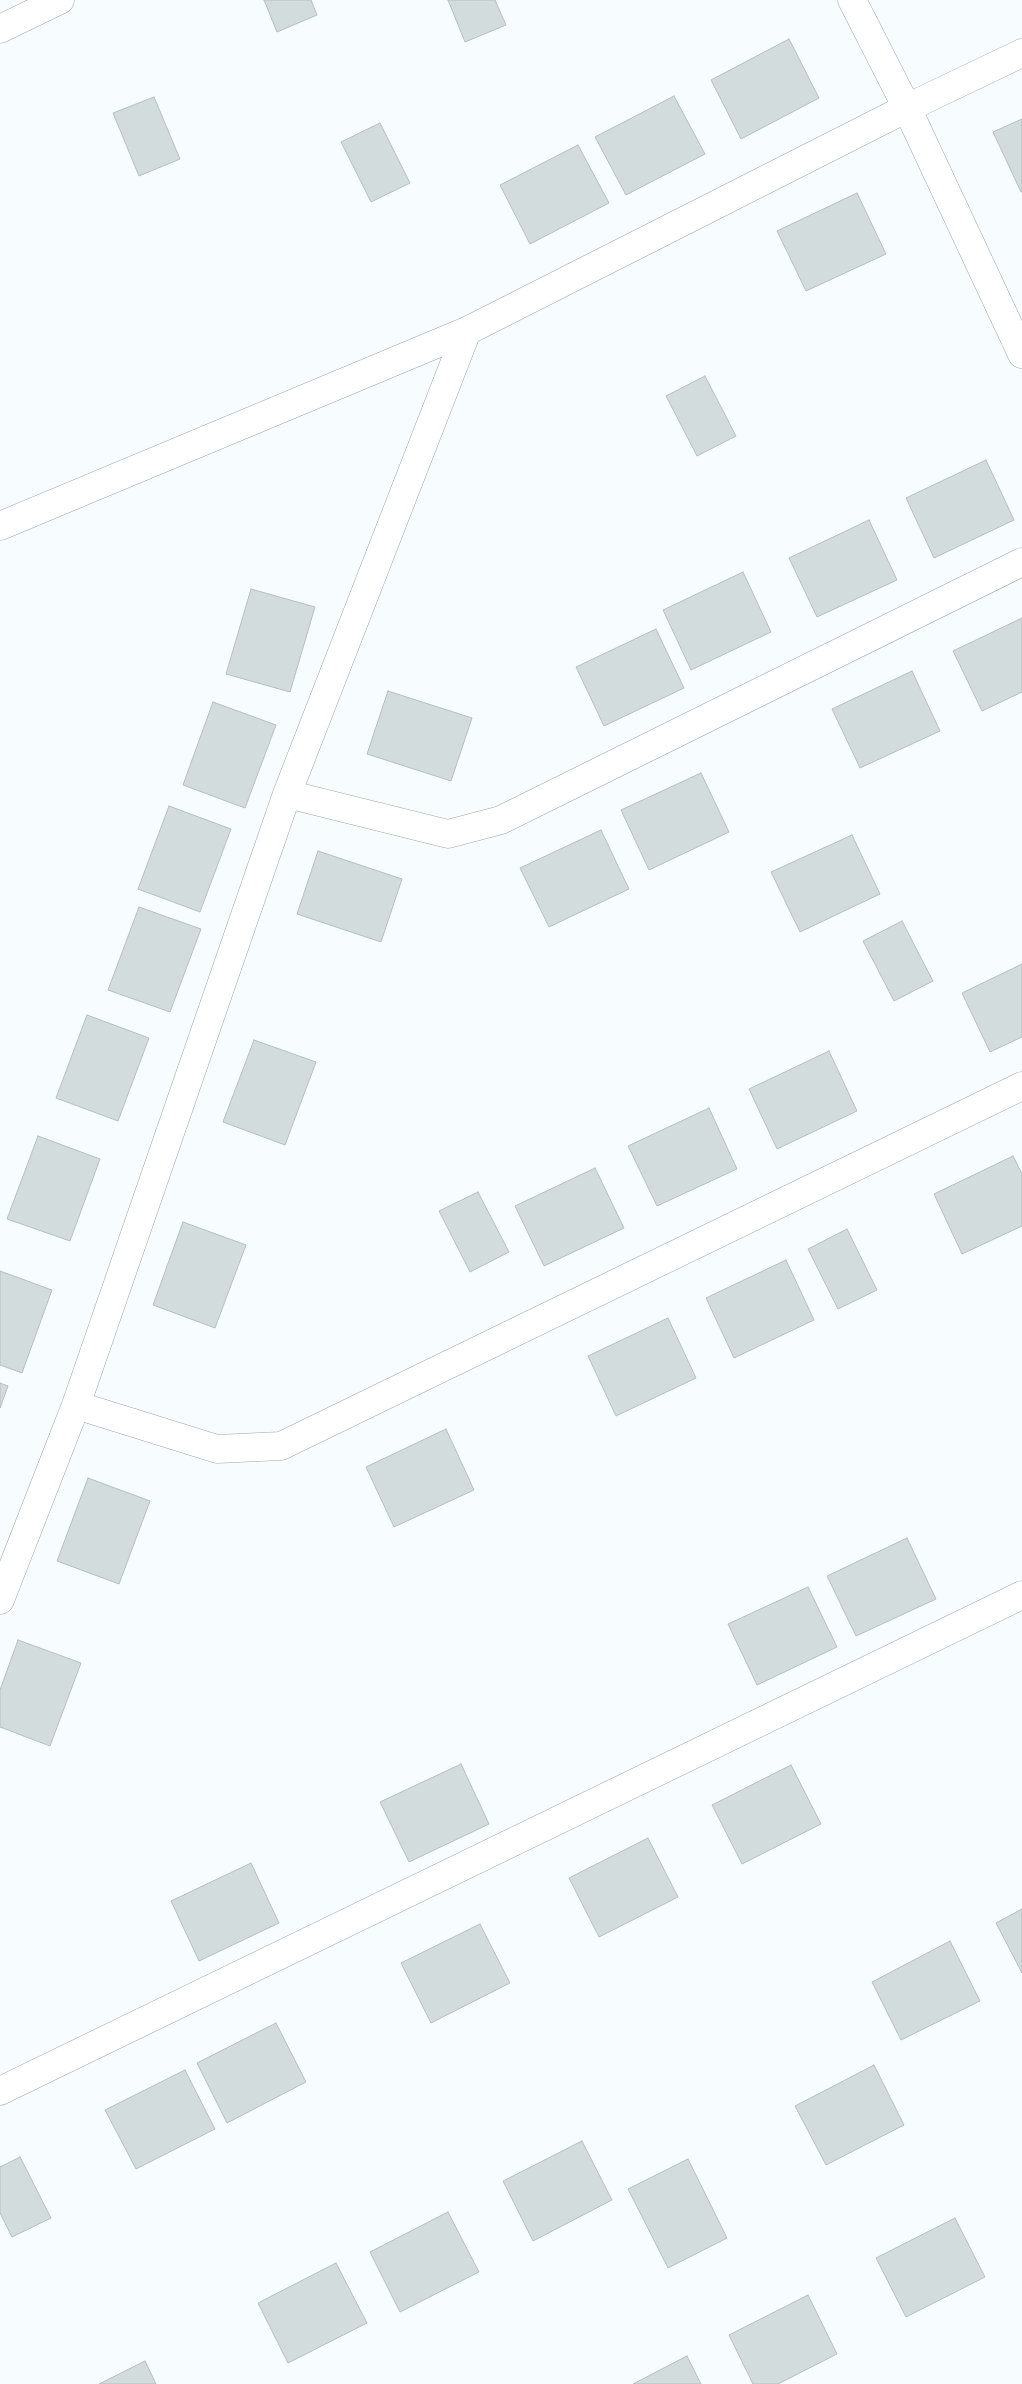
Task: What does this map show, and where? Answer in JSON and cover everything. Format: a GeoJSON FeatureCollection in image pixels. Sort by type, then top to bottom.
{"type":"FeatureCollection","features":[{"type":"Feature","properties":{"kind":"street"},"geometry":{"type":"LineString","coordinates":[[0,29],[60,0]]}},
{"type":"Feature","properties":{"kind":"street"},"geometry":{"type":"LineString","coordinates":[[852,0],[907,108],[1022,354]]}},
{"type":"Feature","properties":{"kind":"street"},"geometry":{"type":"LineString","coordinates":[[0,526],[467,331],[907,108],[1022,53]]}},
{"type":"Feature","properties":{"kind":"street"},"geometry":{"type":"LineString","coordinates":[[0,1600],[76,1405],[287,794],[467,331]]}},
{"type":"Feature","properties":{"kind":"street"},"geometry":{"type":"LineString","coordinates":[[287,794],[448,834],[502,820],[1022,562]]}},
{"type":"Feature","properties":{"kind":"street"},"geometry":{"type":"LineString","coordinates":[[76,1405],[217,1449],[281,1446],[1022,1086]]}},
{"type":"Feature","properties":{"kind":"street"},"geometry":{"type":"LineString","coordinates":[[0,2091],[1022,1596]]}},
{"type":"Feature","properties":{"kind":"building"},"geometry":{"type":"Polygon","coordinates":[[[264,0],[311,0],[317,15],[277,32],[264,0]]]}},
{"type":"Feature","properties":{"kind":"building"},"geometry":{"type":"Polygon","coordinates":[[[448,0],[495,0],[506,25],[465,42],[448,0]]]}},
{"type":"Feature","properties":{"kind":"building"},"geometry":{"type":"Polygon","coordinates":[[[789,39],[819,98],[741,139],[711,80],[789,39]]]}},
{"type":"Feature","properties":{"kind":"building"},"geometry":{"type":"Polygon","coordinates":[[[674,96],[705,154],[626,195],[595,137],[674,96]]]}},
{"type":"Feature","properties":{"kind":"building"},"geometry":{"type":"Polygon","coordinates":[[[154,97],[180,159],[139,176],[113,113],[154,97]]]}},
{"type":"Feature","properties":{"kind":"building"},"geometry":{"type":"Polygon","coordinates":[[[1022,119],[1022,192],[1021,192],[993,132],[1022,119]]]}},
{"type":"Feature","properties":{"kind":"building"},"geometry":{"type":"Polygon","coordinates":[[[380,123],[410,183],[371,202],[341,142],[380,123]]]}},
{"type":"Feature","properties":{"kind":"building"},"geometry":{"type":"Polygon","coordinates":[[[578,145],[609,203],[530,244],[500,185],[578,145]]]}},
{"type":"Feature","properties":{"kind":"building"},"geometry":{"type":"Polygon","coordinates":[[[857,193],[886,254],[806,291],[777,231],[857,193]]]}},
{"type":"Feature","properties":{"kind":"building"},"geometry":{"type":"Polygon","coordinates":[[[705,376],[736,436],[697,456],[666,396],[705,376]]]}},
{"type":"Feature","properties":{"kind":"building"},"geometry":{"type":"Polygon","coordinates":[[[986,460],[1014,520],[934,558],[906,498],[986,460]]]}},
{"type":"Feature","properties":{"kind":"building"},"geometry":{"type":"Polygon","coordinates":[[[869,520],[897,580],[817,617],[789,558],[869,520]]]}},
{"type":"Feature","properties":{"kind":"building"},"geometry":{"type":"Polygon","coordinates":[[[743,572],[771,632],[691,670],[663,610],[743,572]]]}},
{"type":"Feature","properties":{"kind":"building"},"geometry":{"type":"Polygon","coordinates":[[[251,589],[315,607],[290,692],[226,674],[251,589]]]}},
{"type":"Feature","properties":{"kind":"building"},"geometry":{"type":"Polygon","coordinates":[[[1022,618],[1022,692],[982,711],[953,651],[1022,618]]]}},
{"type":"Feature","properties":{"kind":"building"},"geometry":{"type":"Polygon","coordinates":[[[656,629],[684,688],[604,726],[576,667],[656,629]]]}},
{"type":"Feature","properties":{"kind":"building"},"geometry":{"type":"Polygon","coordinates":[[[912,671],[940,731],[860,768],[832,709],[912,671]]]}},
{"type":"Feature","properties":{"kind":"building"},"geometry":{"type":"Polygon","coordinates":[[[388,691],[472,718],[451,781],[367,754],[388,691]]]}},
{"type":"Feature","properties":{"kind":"building"},"geometry":{"type":"Polygon","coordinates":[[[213,702],[276,725],[245,808],[183,785],[213,702]]]}},
{"type":"Feature","properties":{"kind":"building"},"geometry":{"type":"Polygon","coordinates":[[[701,773],[729,832],[649,870],[621,810],[701,773]]]}},
{"type":"Feature","properties":{"kind":"building"},"geometry":{"type":"Polygon","coordinates":[[[169,806],[231,829],[200,912],[138,889],[169,806]]]}},
{"type":"Feature","properties":{"kind":"building"},"geometry":{"type":"Polygon","coordinates":[[[601,830],[629,889],[549,927],[520,868],[601,830]]]}},
{"type":"Feature","properties":{"kind":"building"},"geometry":{"type":"Polygon","coordinates":[[[852,835],[880,894],[800,932],[771,872],[852,835]]]}},
{"type":"Feature","properties":{"kind":"building"},"geometry":{"type":"Polygon","coordinates":[[[318,851],[402,879],[381,942],[297,914],[318,851]]]}},
{"type":"Feature","properties":{"kind":"building"},"geometry":{"type":"Polygon","coordinates":[[[139,907],[201,929],[170,1012],[108,990],[139,907]]]}},
{"type":"Feature","properties":{"kind":"building"},"geometry":{"type":"Polygon","coordinates":[[[902,921],[933,981],[894,1001],[863,941],[902,921]]]}},
{"type":"Feature","properties":{"kind":"building"},"geometry":{"type":"Polygon","coordinates":[[[1022,964],[1022,1037],[990,1052],[962,993],[1022,964]]]}},
{"type":"Feature","properties":{"kind":"building"},"geometry":{"type":"Polygon","coordinates":[[[87,1015],[149,1038],[118,1121],[56,1098],[87,1015]]]}},
{"type":"Feature","properties":{"kind":"building"},"geometry":{"type":"Polygon","coordinates":[[[254,1040],[316,1062],[285,1145],[223,1122],[254,1040]]]}},
{"type":"Feature","properties":{"kind":"building"},"geometry":{"type":"Polygon","coordinates":[[[829,1051],[857,1111],[777,1149],[749,1089],[829,1051]]]}},
{"type":"Feature","properties":{"kind":"building"},"geometry":{"type":"Polygon","coordinates":[[[709,1108],[737,1169],[657,1206],[628,1146],[709,1108]]]}},
{"type":"Feature","properties":{"kind":"building"},"geometry":{"type":"Polygon","coordinates":[[[38,1136],[100,1159],[70,1241],[7,1219],[38,1136]]]}},
{"type":"Feature","properties":{"kind":"building"},"geometry":{"type":"Polygon","coordinates":[[[1013,1156],[1022,1174],[1022,1226],[962,1254],[934,1194],[1013,1156]]]}},
{"type":"Feature","properties":{"kind":"building"},"geometry":{"type":"Polygon","coordinates":[[[595,1168],[624,1228],[544,1266],[515,1206],[595,1168]]]}},
{"type":"Feature","properties":{"kind":"building"},"geometry":{"type":"Polygon","coordinates":[[[478,1192],[509,1252],[470,1272],[439,1211],[478,1192]]]}},
{"type":"Feature","properties":{"kind":"building"},"geometry":{"type":"Polygon","coordinates":[[[183,1222],[246,1245],[215,1328],[153,1305],[183,1222]]]}},
{"type":"Feature","properties":{"kind":"building"},"geometry":{"type":"Polygon","coordinates":[[[847,1229],[877,1290],[838,1309],[808,1249],[847,1229]]]}},
{"type":"Feature","properties":{"kind":"building"},"geometry":{"type":"Polygon","coordinates":[[[786,1260],[814,1320],[734,1358],[706,1298],[786,1260]]]}},
{"type":"Feature","properties":{"kind":"building"},"geometry":{"type":"Polygon","coordinates":[[[0,1271],[52,1290],[22,1373],[0,1365],[0,1271]]]}},
{"type":"Feature","properties":{"kind":"building"},"geometry":{"type":"Polygon","coordinates":[[[668,1318],[696,1378],[616,1416],[588,1356],[668,1318]]]}},
{"type":"Feature","properties":{"kind":"building"},"geometry":{"type":"Polygon","coordinates":[[[0,1383],[8,1386],[0,1408],[0,1383]]]}},
{"type":"Feature","properties":{"kind":"building"},"geometry":{"type":"Polygon","coordinates":[[[446,1429],[474,1490],[394,1527],[366,1467],[446,1429]]]}},
{"type":"Feature","properties":{"kind":"building"},"geometry":{"type":"Polygon","coordinates":[[[88,1478],[150,1501],[119,1584],[57,1561],[88,1478]]]}},
{"type":"Feature","properties":{"kind":"building"},"geometry":{"type":"Polygon","coordinates":[[[907,1538],[936,1599],[856,1636],[827,1576],[907,1538]]]}},
{"type":"Feature","properties":{"kind":"building"},"geometry":{"type":"Polygon","coordinates":[[[808,1587],[837,1647],[757,1685],[728,1624],[808,1587]]]}},
{"type":"Feature","properties":{"kind":"building"},"geometry":{"type":"Polygon","coordinates":[[[18,1640],[81,1663],[50,1746],[0,1727],[0,1690],[18,1640]]]}},
{"type":"Feature","properties":{"kind":"building"},"geometry":{"type":"Polygon","coordinates":[[[461,1764],[489,1824],[409,1862],[380,1802],[461,1764]]]}},
{"type":"Feature","properties":{"kind":"building"},"geometry":{"type":"Polygon","coordinates":[[[791,1765],[821,1824],[742,1864],[712,1805],[791,1765]]]}},
{"type":"Feature","properties":{"kind":"building"},"geometry":{"type":"Polygon","coordinates":[[[648,1838],[678,1897],[599,1937],[569,1878],[648,1838]]]}},
{"type":"Feature","properties":{"kind":"building"},"geometry":{"type":"Polygon","coordinates":[[[251,1863],[279,1923],[199,1961],[171,1901],[251,1863]]]}},
{"type":"Feature","properties":{"kind":"building"},"geometry":{"type":"Polygon","coordinates":[[[1022,1909],[1022,1973],[996,1923],[1022,1909]]]}},
{"type":"Feature","properties":{"kind":"building"},"geometry":{"type":"Polygon","coordinates":[[[480,1924],[510,1983],[431,2023],[401,1963],[480,1924]]]}},
{"type":"Feature","properties":{"kind":"building"},"geometry":{"type":"Polygon","coordinates":[[[950,1941],[980,2001],[901,2040],[872,1982],[950,1941]]]}},
{"type":"Feature","properties":{"kind":"building"},"geometry":{"type":"Polygon","coordinates":[[[276,2023],[306,2082],[227,2123],[197,2063],[276,2023]]]}},
{"type":"Feature","properties":{"kind":"building"},"geometry":{"type":"Polygon","coordinates":[[[874,2065],[904,2125],[826,2165],[795,2106],[874,2065]]]}},
{"type":"Feature","properties":{"kind":"building"},"geometry":{"type":"Polygon","coordinates":[[[185,2070],[215,2129],[136,2169],[105,2110],[185,2070]]]}},
{"type":"Feature","properties":{"kind":"building"},"geometry":{"type":"Polygon","coordinates":[[[582,2141],[612,2200],[533,2241],[503,2181],[582,2141]]]}},
{"type":"Feature","properties":{"kind":"building"},"geometry":{"type":"Polygon","coordinates":[[[20,2157],[51,2218],[12,2237],[0,2213],[0,2167],[20,2157]]]}},
{"type":"Feature","properties":{"kind":"building"},"geometry":{"type":"Polygon","coordinates":[[[688,2159],[727,2238],[668,2268],[628,2189],[688,2159]]]}},
{"type":"Feature","properties":{"kind":"building"},"geometry":{"type":"Polygon","coordinates":[[[448,2212],[479,2272],[400,2312],[370,2252],[448,2212]]]}},
{"type":"Feature","properties":{"kind":"building"},"geometry":{"type":"Polygon","coordinates":[[[955,2218],[985,2277],[906,2317],[876,2258],[955,2218]]]}},
{"type":"Feature","properties":{"kind":"building"},"geometry":{"type":"Polygon","coordinates":[[[336,2263],[367,2323],[288,2363],[258,2303],[336,2263]]]}},
{"type":"Feature","properties":{"kind":"building"},"geometry":{"type":"Polygon","coordinates":[[[808,2295],[837,2354],[778,2384],[753,2384],[729,2335],[808,2295]]]}},
{"type":"Feature","properties":{"kind":"building"},"geometry":{"type":"Polygon","coordinates":[[[687,2356],[701,2384],[633,2384],[687,2356]]]}},
{"type":"Feature","properties":{"kind":"building"},"geometry":{"type":"Polygon","coordinates":[[[145,2361],[156,2384],[99,2384],[145,2361]]]}}]}
